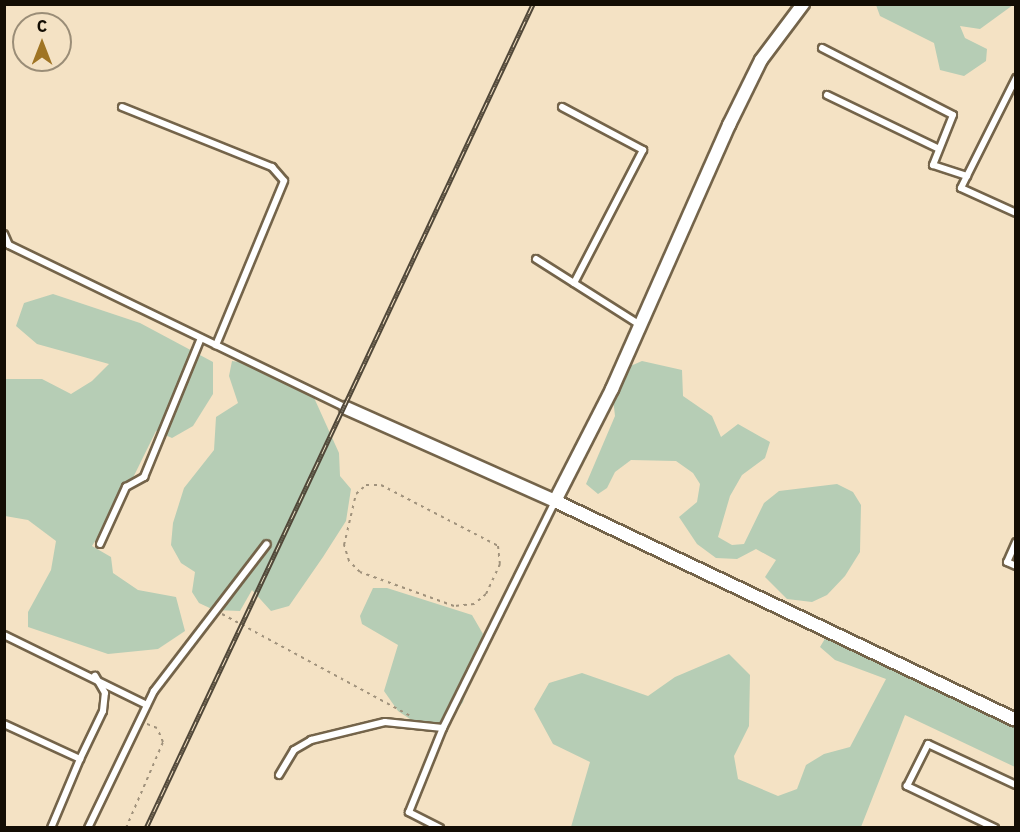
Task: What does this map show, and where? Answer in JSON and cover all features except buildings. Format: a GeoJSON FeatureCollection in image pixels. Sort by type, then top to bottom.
{"type":"FeatureCollection","features":[{"type":"Feature","properties":{"kind":"street"},"geometry":{"type":"LineString","coordinates":[[555,501],[640,325],[762,60],[801,5]]}},
{"type":"Feature","properties":{"kind":"street"},"geometry":{"type":"LineString","coordinates":[[346,408],[555,501],[1016,720]]}},
{"type":"Feature","properties":{"kind":"lane"},"geometry":{"type":"LineString","coordinates":[[822,48],[953,115],[933,165],[967,176]]}},
{"type":"Feature","properties":{"kind":"lane"},"geometry":{"type":"LineString","coordinates":[[1016,78],[962,188],[1016,213]]}},
{"type":"Feature","properties":{"kind":"lane"},"geometry":{"type":"LineString","coordinates":[[827,95],[939,149]]}},
{"type":"Feature","properties":{"kind":"lane"},"geometry":{"type":"LineString","coordinates":[[122,107],[272,167],[284,181],[216,345]]}},
{"type":"Feature","properties":{"kind":"lane"},"geometry":{"type":"LineString","coordinates":[[562,107],[642,150],[574,283]]}},
{"type":"Feature","properties":{"kind":"lane"},"geometry":{"type":"LineString","coordinates":[[4,234],[7,244],[346,408]]}},
{"type":"Feature","properties":{"kind":"lane"},"geometry":{"type":"LineString","coordinates":[[536,259],[640,325]]}},
{"type":"Feature","properties":{"kind":"lane"},"geometry":{"type":"LineString","coordinates":[[100,543],[126,487],[144,477],[201,338]]}},
{"type":"Feature","properties":{"kind":"lane"},"geometry":{"type":"LineString","coordinates":[[440,828],[408,812],[443,728],[555,501]]}},
{"type":"Feature","properties":{"kind":"lane"},"geometry":{"type":"LineString","coordinates":[[1016,542],[1007,562],[1016,566]]}},
{"type":"Feature","properties":{"kind":"lane"},"geometry":{"type":"LineString","coordinates":[[88,828],[147,705],[214,610],[267,544]]}},
{"type":"Feature","properties":{"kind":"lane"},"geometry":{"type":"LineString","coordinates":[[4,635],[95,676],[147,705]]}},
{"type":"Feature","properties":{"kind":"lane"},"geometry":{"type":"LineString","coordinates":[[51,828],[103,711],[105,693],[95,676]]}},
{"type":"Feature","properties":{"kind":"lane"},"geometry":{"type":"LineString","coordinates":[[279,775],[294,750],[311,741],[385,722],[422,723],[443,728]]}},
{"type":"Feature","properties":{"kind":"lane"},"geometry":{"type":"LineString","coordinates":[[4,724],[80,759]]}},
{"type":"Feature","properties":{"kind":"lane"},"geometry":{"type":"LineString","coordinates":[[995,828],[908,786],[928,744],[1016,785]]}},
{"type":"Feature","properties":{"kind":"path"},"geometry":{"type":"LineString","coordinates":[[366,485],[381,485],[488,537],[498,546],[500,564],[486,594],[474,604],[454,606],[360,572],[349,561],[344,545],[356,494],[366,485]]}},
{"type":"Feature","properties":{"kind":"path"},"geometry":{"type":"LineString","coordinates":[[214,610],[422,723]]}},
{"type":"Feature","properties":{"kind":"path"},"geometry":{"type":"LineString","coordinates":[[126,828],[163,742],[157,728],[139,720]]}},
{"type":"Feature","properties":{"kind":"green space"},"geometry":{"type":"Polygon","coordinates":[[[876,4],[1013,5],[980,29],[960,26],[965,38],[987,49],[986,61],[964,76],[940,70],[934,43],[880,16],[876,4]]]}},
{"type":"Feature","properties":{"kind":"green space"},"geometry":{"type":"Polygon","coordinates":[[[53,294],[140,323],[213,362],[213,394],[193,426],[172,438],[156,431],[125,494],[92,546],[111,557],[113,573],[138,590],[176,597],[185,631],[158,649],[108,654],[28,627],[28,612],[51,570],[56,541],[28,520],[5,516],[4,379],[42,379],[71,394],[92,381],[109,364],[37,344],[16,326],[24,303],[53,294]]]}},
{"type":"Feature","properties":{"kind":"green space"},"geometry":{"type":"Polygon","coordinates":[[[232,361],[254,364],[311,391],[339,453],[340,476],[351,489],[346,521],[323,557],[289,606],[271,611],[252,590],[240,611],[214,610],[199,603],[192,592],[195,572],[181,563],[171,545],[173,523],[184,488],[214,450],[216,417],[238,403],[229,376],[232,361]]]}},
{"type":"Feature","properties":{"kind":"green space"},"geometry":{"type":"Polygon","coordinates":[[[642,361],[682,370],[683,396],[712,416],[721,437],[738,424],[770,442],[765,458],[742,475],[730,496],[718,537],[732,545],[744,544],[764,503],[779,491],[837,484],[853,492],[861,505],[860,552],[845,576],[827,595],[812,602],[787,599],[765,577],[776,560],[756,549],[737,559],[716,558],[697,544],[679,517],[697,502],[700,484],[693,473],[676,461],[631,460],[615,472],[607,488],[598,494],[586,484],[615,416],[612,389],[619,371],[642,361]]]}},
{"type":"Feature","properties":{"kind":"green space"},"geometry":{"type":"Polygon","coordinates":[[[373,588],[387,588],[472,615],[483,634],[463,702],[448,723],[422,727],[398,711],[384,691],[398,645],[362,624],[360,616],[373,588]]]}},
{"type":"Feature","properties":{"kind":"green space"},"geometry":{"type":"Polygon","coordinates":[[[829,632],[1015,724],[1015,767],[905,715],[861,827],[571,827],[590,762],[553,744],[534,709],[549,683],[582,673],[648,696],[675,677],[729,654],[750,675],[749,726],[734,756],[738,779],[778,796],[797,789],[806,765],[824,754],[850,747],[886,679],[835,660],[820,647],[829,632]]]}},
{"type":"Feature","properties":{"kind":"railway"},"geometry":{"type":"LineString","coordinates":[[146,828],[533,4]]}}]}
